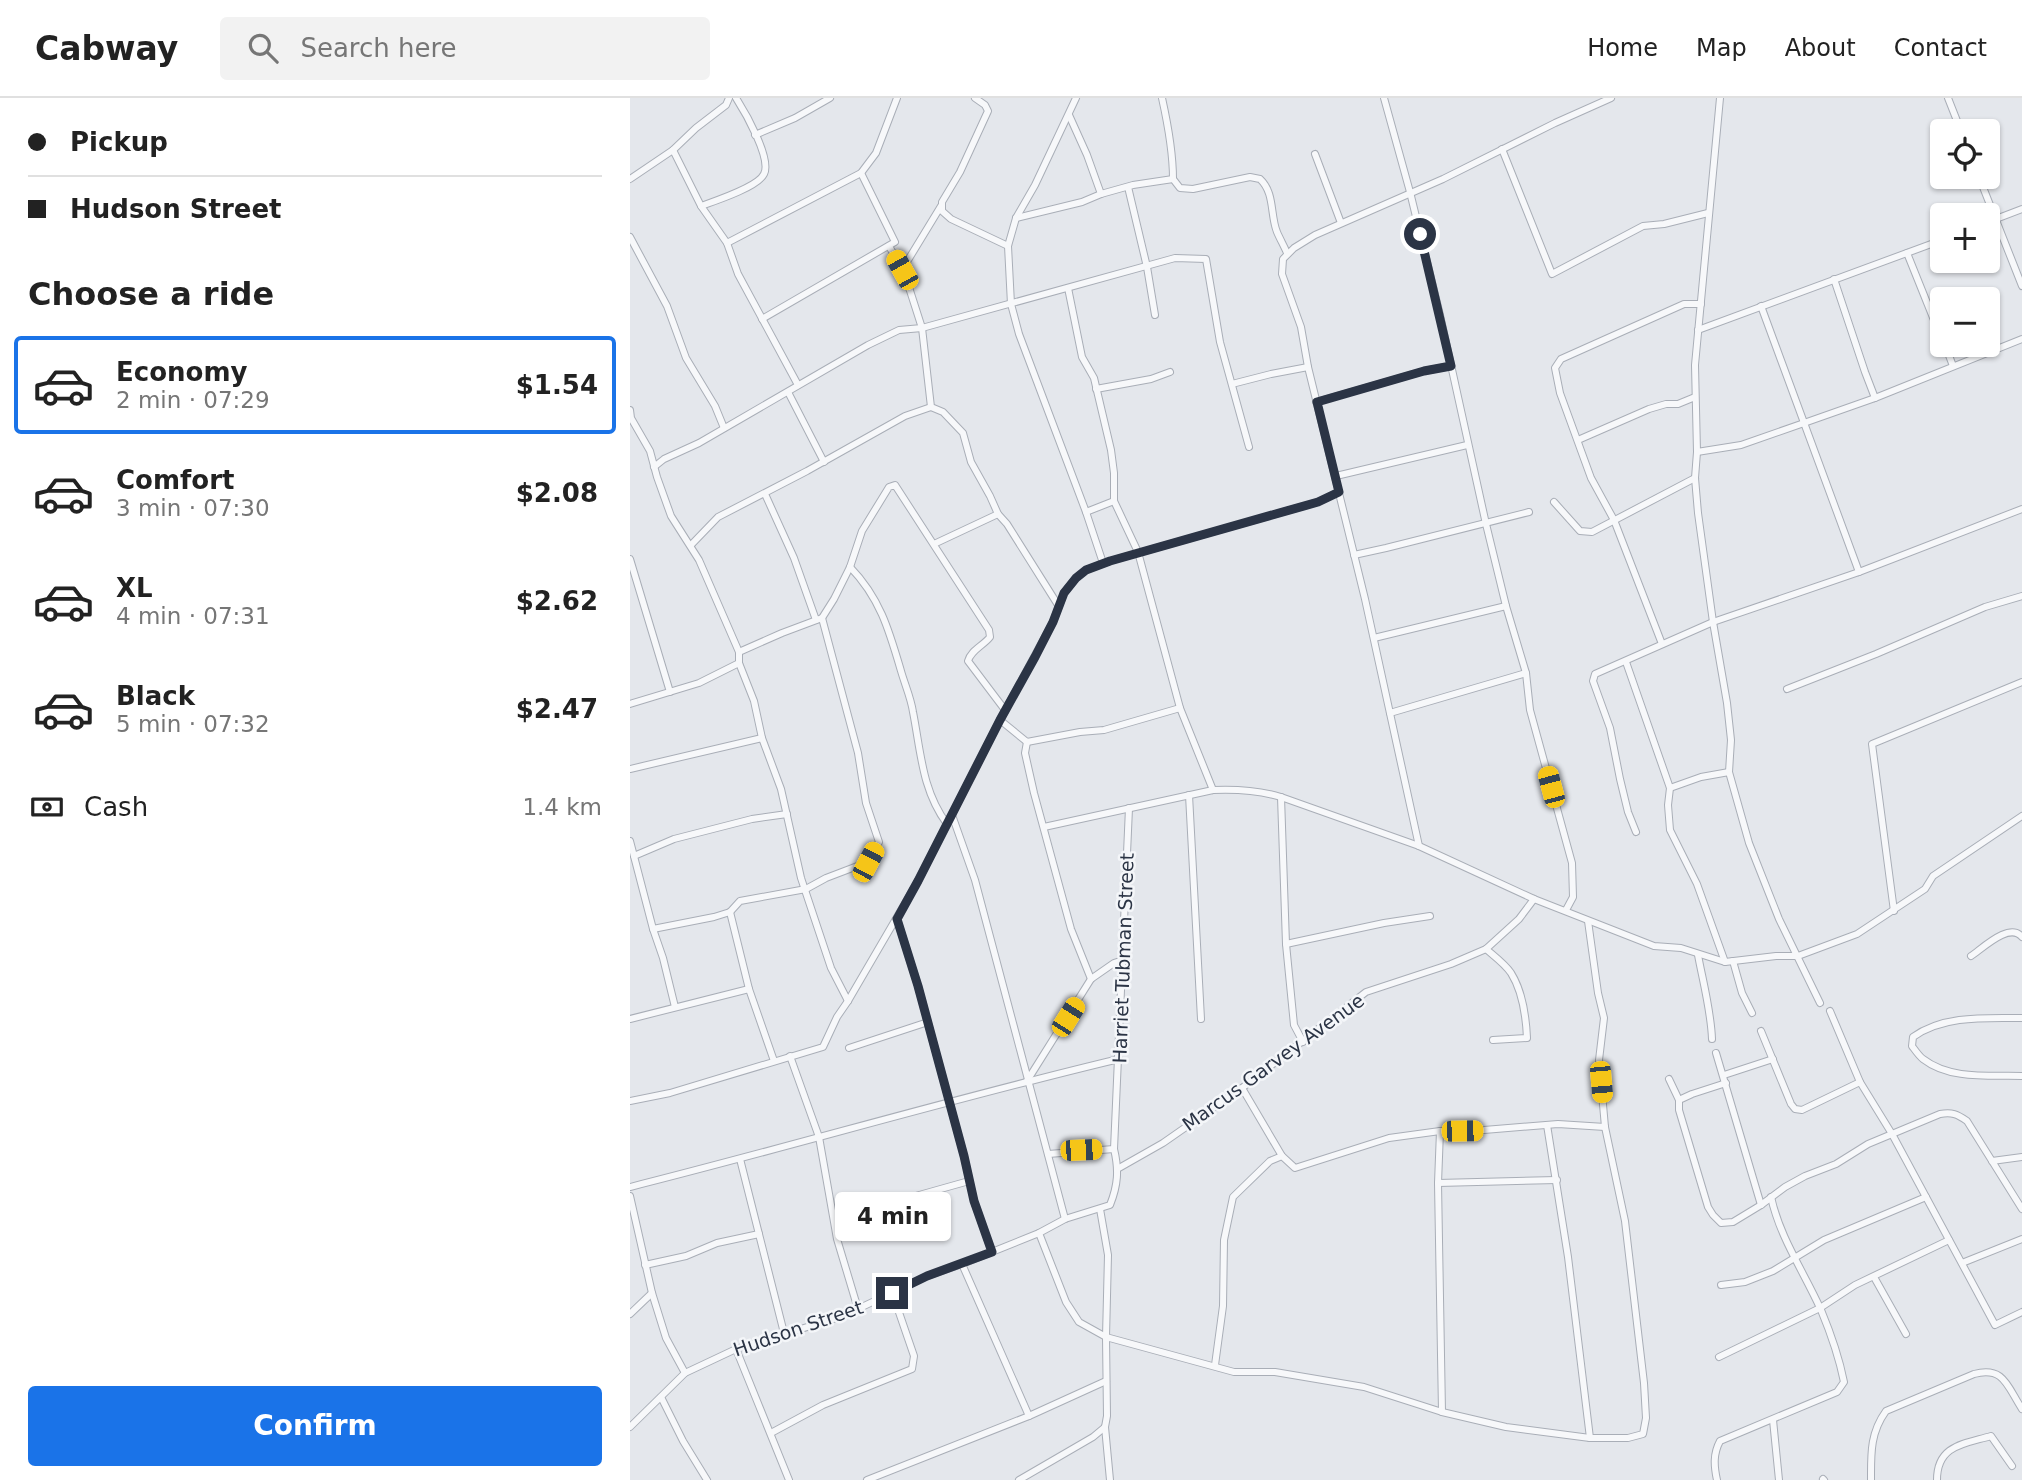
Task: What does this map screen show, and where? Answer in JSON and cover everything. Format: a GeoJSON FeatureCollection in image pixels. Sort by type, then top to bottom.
{"type":"FeatureCollection","features":[{"type":"Feature","properties":{"kind":"street"},"geometry":{"type":"LineString","coordinates":[[630,179],[673,150],[726,105],[729,98]]}},
{"type":"Feature","properties":{"kind":"street"},"geometry":{"type":"LineString","coordinates":[[701,206],[744,189],[762,178],[766,172],[766,163],[755,135],[736,98]]}},
{"type":"Feature","properties":{"kind":"street"},"geometry":{"type":"LineString","coordinates":[[755,135],[795,118],[820,101],[830,98]]}},
{"type":"Feature","properties":{"kind":"street"},"geometry":{"type":"LineString","coordinates":[[727,243],[861,173],[876,153],[897,98]]}},
{"type":"Feature","properties":{"kind":"street"},"geometry":{"type":"LineString","coordinates":[[902,270],[960,172],[988,111],[985,105],[975,98]]}},
{"type":"Feature","properties":{"kind":"street"},"geometry":{"type":"LineString","coordinates":[[1076,98],[1035,185],[1016,218],[1008,246],[1011,304],[1019,334],[1103,564]]}},
{"type":"Feature","properties":{"kind":"street"},"geometry":{"type":"LineString","coordinates":[[1162,98],[1170,131],[1172,179],[1180,188],[1188,190],[1250,177],[1260,179],[1267,187],[1276,230],[1287,253]]}},
{"type":"Feature","properties":{"kind":"street"},"geometry":{"type":"LineString","coordinates":[[1384,98],[1410,192],[1506,606],[1526,673],[1530,710],[1572,863],[1573,897],[1566,910]]}},
{"type":"Feature","properties":{"kind":"street"},"geometry":{"type":"LineString","coordinates":[[1419,846],[1374,638],[1308,367],[1301,327],[1282,274],[1283,259],[1287,253],[1315,235],[1443,179],[1611,98]]}},
{"type":"Feature","properties":{"kind":"street"},"geometry":{"type":"LineString","coordinates":[[1720,98],[1698,330],[1695,478],[1713,622],[1727,703],[1731,740],[1729,772],[1749,843],[1779,919],[1820,1003]]}},
{"type":"Feature","properties":{"kind":"street"},"geometry":{"type":"LineString","coordinates":[[1948,98],[1956,119]]}},
{"type":"Feature","properties":{"kind":"street"},"geometry":{"type":"LineString","coordinates":[[1069,115],[1101,194]]}},
{"type":"Feature","properties":{"kind":"street"},"geometry":{"type":"LineString","coordinates":[[1502,149],[1552,274],[1643,226],[1664,224],[1708,213]]}},
{"type":"Feature","properties":{"kind":"street"},"geometry":{"type":"LineString","coordinates":[[673,150],[701,206],[727,243],[738,274],[798,385]]}},
{"type":"Feature","properties":{"kind":"street"},"geometry":{"type":"LineString","coordinates":[[1315,154],[1341,223]]}},
{"type":"Feature","properties":{"kind":"street"},"geometry":{"type":"LineString","coordinates":[[762,319],[894,243],[895,239],[861,173]]}},
{"type":"Feature","properties":{"kind":"street"},"geometry":{"type":"LineString","coordinates":[[1016,218],[1082,202],[1128,187],[1172,179]]}},
{"type":"Feature","properties":{"kind":"street"},"geometry":{"type":"LineString","coordinates":[[1128,187],[1155,315]]}},
{"type":"Feature","properties":{"kind":"street"},"geometry":{"type":"LineString","coordinates":[[941,206],[942,211],[951,219],[1008,246]]}},
{"type":"Feature","properties":{"kind":"street"},"geometry":{"type":"LineString","coordinates":[[2000,218],[2022,209]]}},
{"type":"Feature","properties":{"kind":"street"},"geometry":{"type":"LineString","coordinates":[[630,237],[667,306],[686,358],[715,406],[724,428]]}},
{"type":"Feature","properties":{"kind":"street"},"geometry":{"type":"LineString","coordinates":[[2000,238],[2022,286]]}},
{"type":"Feature","properties":{"kind":"street"},"geometry":{"type":"LineString","coordinates":[[1698,330],[1930,244]]}},
{"type":"Feature","properties":{"kind":"street"},"geometry":{"type":"LineString","coordinates":[[889,246],[902,270],[922,328],[931,407]]}},
{"type":"Feature","properties":{"kind":"street"},"geometry":{"type":"LineString","coordinates":[[1907,253],[1930,310]]}},
{"type":"Feature","properties":{"kind":"street"},"geometry":{"type":"LineString","coordinates":[[654,467],[664,459],[699,443],[900,330],[922,328],[1175,258],[1206,259],[1220,342],[1249,447]]}},
{"type":"Feature","properties":{"kind":"street"},"geometry":{"type":"LineString","coordinates":[[1834,279],[1875,398]]}},
{"type":"Feature","properties":{"kind":"street"},"geometry":{"type":"LineString","coordinates":[[1068,288],[1082,357],[1094,378],[1111,450],[1114,500],[1138,552],[1180,708],[1213,790]]}},
{"type":"Feature","properties":{"kind":"street"},"geometry":{"type":"LineString","coordinates":[[1662,645],[1614,520],[1591,478],[1555,369],[1561,359],[1684,304],[1701,303]]}},
{"type":"Feature","properties":{"kind":"street"},"geometry":{"type":"LineString","coordinates":[[1761,306],[1859,572]]}},
{"type":"Feature","properties":{"kind":"street"},"geometry":{"type":"LineString","coordinates":[[1697,452],[1741,445],[1875,398],[2022,339]]}},
{"type":"Feature","properties":{"kind":"street"},"geometry":{"type":"LineString","coordinates":[[1950,357],[1953,366]]}},
{"type":"Feature","properties":{"kind":"street"},"geometry":{"type":"LineString","coordinates":[[1317,402],[1424,371],[1451,366]]}},
{"type":"Feature","properties":{"kind":"street"},"geometry":{"type":"LineString","coordinates":[[1232,384],[1308,367]]}},
{"type":"Feature","properties":{"kind":"street"},"geometry":{"type":"LineString","coordinates":[[1097,389],[1151,379],[1170,372]]}},
{"type":"Feature","properties":{"kind":"street"},"geometry":{"type":"LineString","coordinates":[[788,391],[824,462]]}},
{"type":"Feature","properties":{"kind":"street"},"geometry":{"type":"LineString","coordinates":[[1578,440],[1650,409],[1666,404],[1678,404],[1695,397]]}},
{"type":"Feature","properties":{"kind":"street"},"geometry":{"type":"LineString","coordinates":[[691,545],[718,517],[905,416],[931,407],[943,412],[963,433],[971,462],[998,514],[1058,605]]}},
{"type":"Feature","properties":{"kind":"street"},"geometry":{"type":"LineString","coordinates":[[630,410],[650,451],[671,516],[691,545],[739,652],[739,663],[754,701],[762,738],[781,789],[801,878],[831,968],[848,1001]]}},
{"type":"Feature","properties":{"kind":"street"},"geometry":{"type":"LineString","coordinates":[[1336,476],[1468,444]]}},
{"type":"Feature","properties":{"kind":"street"},"geometry":{"type":"LineString","coordinates":[[1554,502],[1580,531],[1592,532],[1695,478]]}},
{"type":"Feature","properties":{"kind":"street"},"geometry":{"type":"LineString","coordinates":[[739,652],[819,619],[834,598],[850,567],[862,531],[889,487],[895,485],[989,630],[990,637],[970,654],[968,661],[1005,710]]}},
{"type":"Feature","properties":{"kind":"street"},"geometry":{"type":"LineString","coordinates":[[630,1101],[706,1083],[823,1047],[837,1017],[897,919],[1047,634],[1064,593],[1076,578],[1086,570],[1138,552],[1318,502],[1339,492]]}},
{"type":"Feature","properties":{"kind":"street"},"geometry":{"type":"LineString","coordinates":[[653,929],[730,912],[740,901],[806,889],[868,862],[879,842],[866,803],[858,753],[819,619],[765,494]]}},
{"type":"Feature","properties":{"kind":"street"},"geometry":{"type":"LineString","coordinates":[[1086,512],[1114,500]]}},
{"type":"Feature","properties":{"kind":"street"},"geometry":{"type":"LineString","coordinates":[[1636,832],[1628,812],[1610,728],[1593,681],[1595,674],[1713,622],[1859,572],[2022,509]]}},
{"type":"Feature","properties":{"kind":"street"},"geometry":{"type":"LineString","coordinates":[[1354,555],[1529,512]]}},
{"type":"Feature","properties":{"kind":"street"},"geometry":{"type":"LineString","coordinates":[[934,544],[998,514]]}},
{"type":"Feature","properties":{"kind":"street"},"geometry":{"type":"LineString","coordinates":[[630,559],[670,692]]}},
{"type":"Feature","properties":{"kind":"street"},"geometry":{"type":"LineString","coordinates":[[850,567],[875,597],[884,617],[913,710],[925,778],[933,804],[947,824]]}},
{"type":"Feature","properties":{"kind":"street"},"geometry":{"type":"LineString","coordinates":[[1787,689],[1985,607],[2022,596]]}},
{"type":"Feature","properties":{"kind":"street"},"geometry":{"type":"LineString","coordinates":[[1374,638],[1506,606]]}},
{"type":"Feature","properties":{"kind":"street"},"geometry":{"type":"LineString","coordinates":[[1626,662],[1670,788],[1670,830],[1697,884],[1725,962]]}},
{"type":"Feature","properties":{"kind":"street"},"geometry":{"type":"LineString","coordinates":[[630,704],[699,683],[739,663]]}},
{"type":"Feature","properties":{"kind":"street"},"geometry":{"type":"LineString","coordinates":[[1390,713],[1526,673]]}},
{"type":"Feature","properties":{"kind":"street"},"geometry":{"type":"LineString","coordinates":[[1894,911],[1872,744],[2022,682]]}},
{"type":"Feature","properties":{"kind":"street"},"geometry":{"type":"LineString","coordinates":[[1000,720],[1027,742],[1104,730],[1180,708]]}},
{"type":"Feature","properties":{"kind":"street"},"geometry":{"type":"LineString","coordinates":[[630,769],[762,738]]}},
{"type":"Feature","properties":{"kind":"street"},"geometry":{"type":"LineString","coordinates":[[1027,742],[1025,753],[1071,929],[1091,979]]}},
{"type":"Feature","properties":{"kind":"street"},"geometry":{"type":"LineString","coordinates":[[1670,788],[1729,772]]}},
{"type":"Feature","properties":{"kind":"street"},"geometry":{"type":"LineString","coordinates":[[1044,827],[1213,790],[1262,791],[1419,846],[1534,899],[1654,946],[1681,948],[1725,962],[1798,956],[1857,934],[1926,889],[1933,876],[2022,816]]}},
{"type":"Feature","properties":{"kind":"street"},"geometry":{"type":"LineString","coordinates":[[1189,795],[1201,1019]]}},
{"type":"Feature","properties":{"kind":"street"},"geometry":{"type":"LineString","coordinates":[[1281,797],[1286,944],[1294,1025],[1303,1042]]}},
{"type":"Feature","properties":{"kind":"street","name":"Harriet Tubman Street"},"geometry":{"type":"LineString","coordinates":[[1119,1168],[1115,1149],[1129,808]]}},
{"type":"Feature","properties":{"kind":"street"},"geometry":{"type":"LineString","coordinates":[[634,856],[674,839],[752,819],[787,814]]}},
{"type":"Feature","properties":{"kind":"street"},"geometry":{"type":"LineString","coordinates":[[952,815],[975,880],[1065,1219]]}},
{"type":"Feature","properties":{"kind":"street"},"geometry":{"type":"LineString","coordinates":[[630,841],[675,1007]]}},
{"type":"Feature","properties":{"kind":"street","name":"Marcus Garvey Avenue"},"geometry":{"type":"LineString","coordinates":[[1119,1168],[1163,1143],[1242,1088],[1366,992],[1451,964],[1486,949],[1519,919],[1534,899]]}},
{"type":"Feature","properties":{"kind":"street"},"geometry":{"type":"LineString","coordinates":[[730,912],[749,989],[774,1061]]}},
{"type":"Feature","properties":{"kind":"street"},"geometry":{"type":"LineString","coordinates":[[1286,944],[1430,916]]}},
{"type":"Feature","properties":{"kind":"street"},"geometry":{"type":"LineString","coordinates":[[897,919],[928,1022],[974,1201],[992,1252]]}},
{"type":"Feature","properties":{"kind":"street"},"geometry":{"type":"LineString","coordinates":[[1039,1233],[1066,1302],[1079,1322],[1106,1337],[1234,1372],[1275,1372],[1364,1387],[1442,1412],[1506,1427],[1590,1438],[1628,1438],[1643,1434],[1646,1418],[1644,1383],[1625,1221],[1605,1127],[1599,1060],[1604,1018],[1588,921]]}},
{"type":"Feature","properties":{"kind":"street"},"geometry":{"type":"LineString","coordinates":[[1971,956],[2006,932],[2014,931],[2022,937]]}},
{"type":"Feature","properties":{"kind":"street"},"geometry":{"type":"LineString","coordinates":[[1486,949],[1510,971],[1526,1018],[1527,1038],[1493,1040]]}},
{"type":"Feature","properties":{"kind":"street"},"geometry":{"type":"LineString","coordinates":[[1698,955],[1707,1007],[1712,1020],[1712,1039]]}},
{"type":"Feature","properties":{"kind":"street"},"geometry":{"type":"LineString","coordinates":[[1027,1081],[1091,979],[1123,960]]}},
{"type":"Feature","properties":{"kind":"street"},"geometry":{"type":"LineString","coordinates":[[1733,961],[1742,993],[1752,1013]]}},
{"type":"Feature","properties":{"kind":"street"},"geometry":{"type":"LineString","coordinates":[[630,1019],[749,989]]}},
{"type":"Feature","properties":{"kind":"street"},"geometry":{"type":"LineString","coordinates":[[1830,1011],[1860,1082],[1892,1134],[1995,1325],[2022,1312]]}},
{"type":"Feature","properties":{"kind":"street"},"geometry":{"type":"LineString","coordinates":[[2022,1018],[1960,1020],[1935,1025],[1913,1037],[1912,1046],[1922,1059],[1946,1072],[2022,1076]]}},
{"type":"Feature","properties":{"kind":"street"},"geometry":{"type":"LineString","coordinates":[[849,1048],[928,1022]]}},
{"type":"Feature","properties":{"kind":"street"},"geometry":{"type":"LineString","coordinates":[[1760,1031],[1795,1109],[1802,1110],[1860,1082]]}},
{"type":"Feature","properties":{"kind":"street"},"geometry":{"type":"LineString","coordinates":[[1717,1053],[1762,1205]]}},
{"type":"Feature","properties":{"kind":"street"},"geometry":{"type":"LineString","coordinates":[[790,1056],[819,1136],[837,1239],[858,1309]]}},
{"type":"Feature","properties":{"kind":"street"},"geometry":{"type":"LineString","coordinates":[[630,1187],[1119,1059]]}},
{"type":"Feature","properties":{"kind":"street"},"geometry":{"type":"LineString","coordinates":[[1679,1100],[1773,1059]]}},
{"type":"Feature","properties":{"kind":"street"},"geometry":{"type":"LineString","coordinates":[[1669,1079],[1679,1100],[1679,1110],[1708,1207],[1721,1223],[1733,1222],[1805,1177],[1836,1164],[1868,1144],[1940,1114],[1958,1114],[1967,1121],[2022,1209]]}},
{"type":"Feature","properties":{"kind":"street"},"geometry":{"type":"LineString","coordinates":[[1242,1088],[1282,1156],[1295,1168],[1390,1138],[1440,1131],[1578,1124],[1605,1127]]}},
{"type":"Feature","properties":{"kind":"street"},"geometry":{"type":"LineString","coordinates":[[1547,1125],[1577,1322],[1590,1438]]}},
{"type":"Feature","properties":{"kind":"street"},"geometry":{"type":"LineString","coordinates":[[1440,1131],[1438,1183],[1442,1412]]}},
{"type":"Feature","properties":{"kind":"street"},"geometry":{"type":"LineString","coordinates":[[1048,1154],[1115,1149]]}},
{"type":"Feature","properties":{"kind":"street"},"geometry":{"type":"LineString","coordinates":[[1216,1365],[1223,1306],[1224,1240],[1233,1197],[1270,1161],[1282,1156]]}},
{"type":"Feature","properties":{"kind":"street"},"geometry":{"type":"LineString","coordinates":[[1992,1161],[2022,1157]]}},
{"type":"Feature","properties":{"kind":"street"},"geometry":{"type":"LineString","coordinates":[[740,1159],[784,1333]]}},
{"type":"Feature","properties":{"kind":"street"},"geometry":{"type":"LineString","coordinates":[[1110,1480],[1105,1427],[1108,1255],[1100,1209],[1110,1205],[1119,1168]]}},
{"type":"Feature","properties":{"kind":"street"},"geometry":{"type":"LineString","coordinates":[[1438,1183],[1556,1180]]}},
{"type":"Feature","properties":{"kind":"street"},"geometry":{"type":"LineString","coordinates":[[834,1219],[970,1181]]}},
{"type":"Feature","properties":{"kind":"street"},"geometry":{"type":"LineString","coordinates":[[630,1196],[652,1293],[666,1338],[685,1373]]}},
{"type":"Feature","properties":{"kind":"street"},"geometry":{"type":"LineString","coordinates":[[1717,1480],[1714,1460],[1720,1441],[1837,1392],[1844,1382],[1838,1353],[1820,1308],[1775,1216],[1771,1197]]}},
{"type":"Feature","properties":{"kind":"street"},"geometry":{"type":"LineString","coordinates":[[1721,1285],[1745,1282],[1773,1272],[1824,1240],[1926,1197]]}},
{"type":"Feature","properties":{"kind":"street","name":"Hudson Street"},"geometry":{"type":"LineString","coordinates":[[630,1427],[685,1373],[736,1349],[843,1316],[927,1276],[1039,1233],[1065,1219],[1100,1209]]}},
{"type":"Feature","properties":{"kind":"street"},"geometry":{"type":"LineString","coordinates":[[645,1265],[686,1256],[717,1243],[759,1234]]}},
{"type":"Feature","properties":{"kind":"street"},"geometry":{"type":"LineString","coordinates":[[1962,1263],[2022,1238]]}},
{"type":"Feature","properties":{"kind":"street"},"geometry":{"type":"LineString","coordinates":[[1719,1357],[1820,1308],[1855,1286],[1949,1240]]}},
{"type":"Feature","properties":{"kind":"street"},"geometry":{"type":"LineString","coordinates":[[962,1264],[1029,1416]]}},
{"type":"Feature","properties":{"kind":"street"},"geometry":{"type":"LineString","coordinates":[[1874,1277],[1906,1334]]}},
{"type":"Feature","properties":{"kind":"street"},"geometry":{"type":"LineString","coordinates":[[630,1314],[652,1293]]}},
{"type":"Feature","properties":{"kind":"street"},"geometry":{"type":"LineString","coordinates":[[771,1433],[823,1405],[912,1369],[914,1356],[892,1293]]}},
{"type":"Feature","properties":{"kind":"street"},"geometry":{"type":"LineString","coordinates":[[736,1349],[789,1480]]}},
{"type":"Feature","properties":{"kind":"street"},"geometry":{"type":"LineString","coordinates":[[1871,1480],[1871,1449],[1876,1423],[1886,1410],[1988,1370],[2001,1375],[2022,1409]]}},
{"type":"Feature","properties":{"kind":"street"},"geometry":{"type":"LineString","coordinates":[[867,1480],[1029,1416],[1106,1381]]}},
{"type":"Feature","properties":{"kind":"street"},"geometry":{"type":"LineString","coordinates":[[660,1397],[683,1441],[708,1480]]}},
{"type":"Feature","properties":{"kind":"street"},"geometry":{"type":"LineString","coordinates":[[1773,1420],[1779,1480]]}},
{"type":"Feature","properties":{"kind":"street"},"geometry":{"type":"LineString","coordinates":[[1019,1480],[1093,1437],[1105,1427]]}},
{"type":"Feature","properties":{"kind":"street"},"geometry":{"type":"LineString","coordinates":[[1937,1480],[1937,1468],[1951,1448],[1990,1436],[2012,1466]]}},
{"type":"Feature","properties":{"kind":"street"},"geometry":{"type":"LineString","coordinates":[[1034,1472],[1034,1480]]}},
{"type":"Feature","properties":{"kind":"route"},"geometry":{"type":"LineString","coordinates":[[892,1293],[927,1276],[992,1252],[974,1201],[918,986],[897,919],[1053,622],[1064,593],[1076,578],[1086,570],[1110,561],[1318,502],[1339,492],[1317,402],[1424,371],[1451,366],[1420,234]]}}]}
